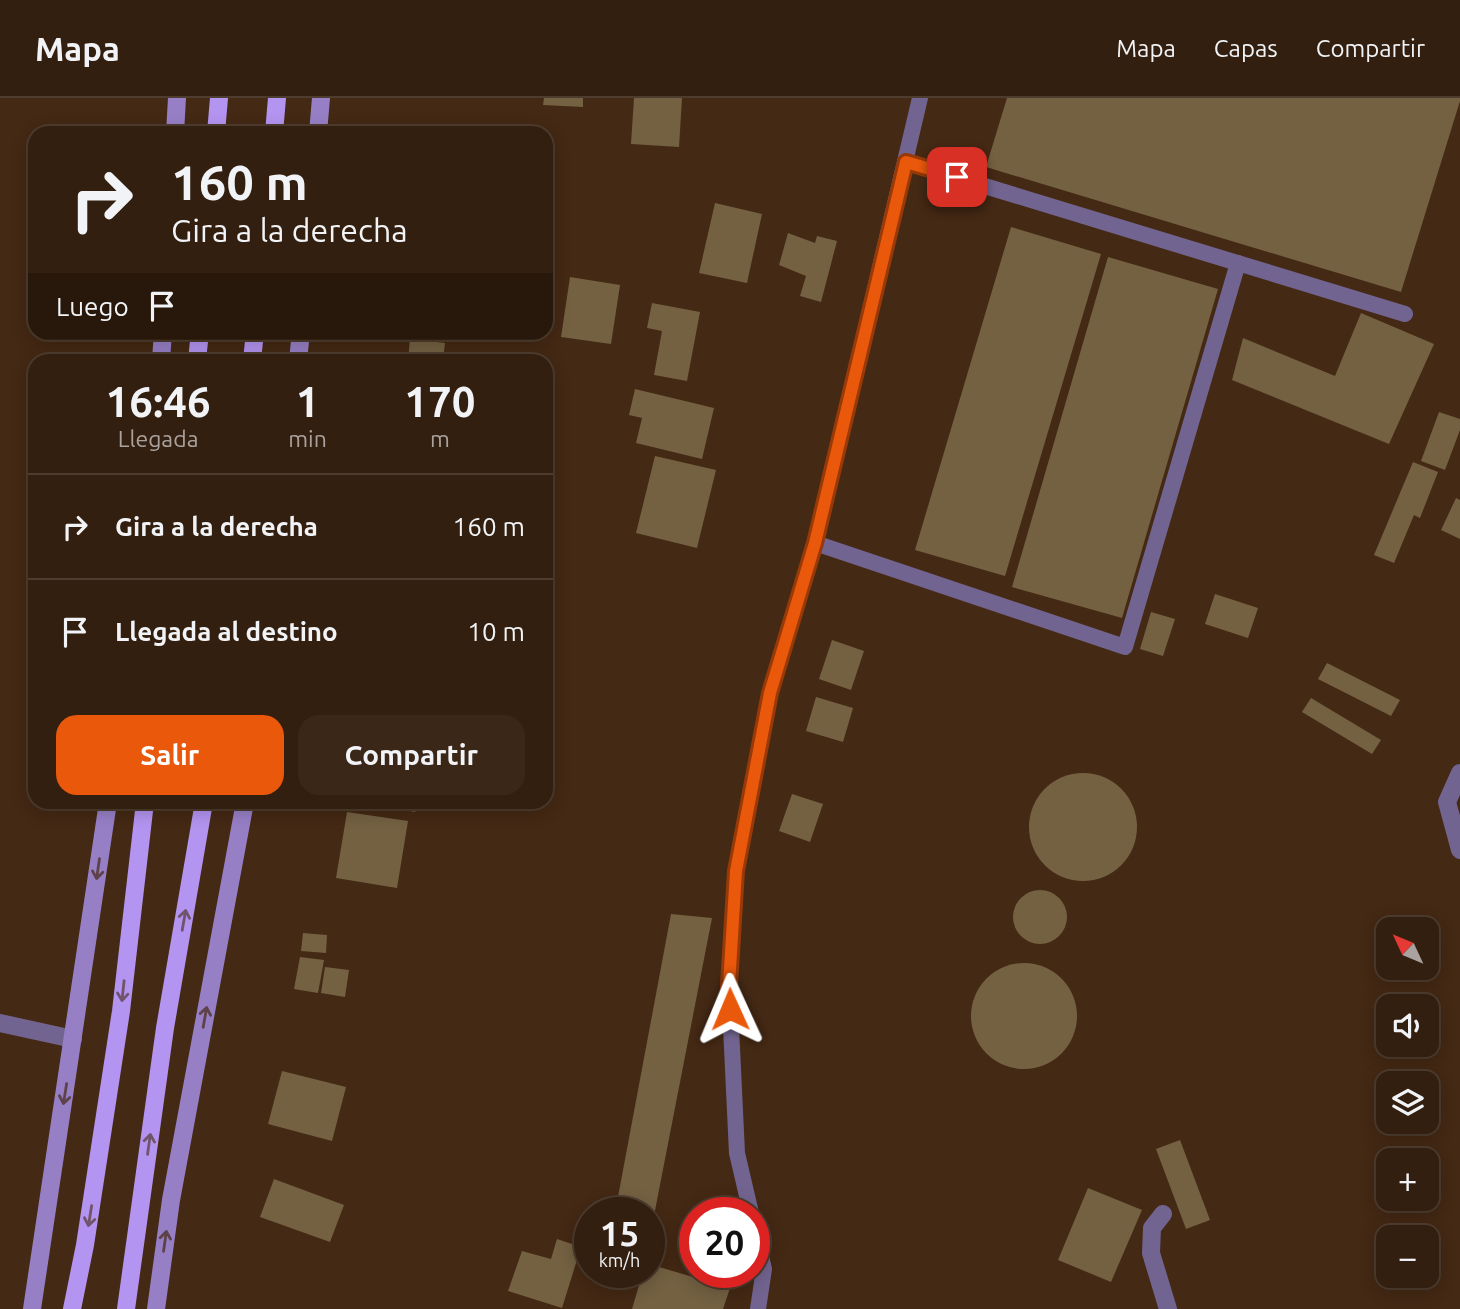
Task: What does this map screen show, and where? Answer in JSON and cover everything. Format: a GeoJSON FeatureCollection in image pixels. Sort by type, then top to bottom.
{"type":"FeatureCollection","features":[{"type":"Feature","properties":{"kind":"main road"},"geometry":{"type":"LineString","coordinates":[[217,126],[219,98]]}},
{"type":"Feature","properties":{"kind":"main road"},"geometry":{"type":"LineString","coordinates":[[275,126],[277,98]]}},
{"type":"Feature","properties":{"kind":"main road"},"geometry":{"type":"LineString","coordinates":[[72,1309],[85,1245],[121,1011],[144,809]]}},
{"type":"Feature","properties":{"kind":"main road"},"geometry":{"type":"LineString","coordinates":[[126,1309],[165,1028],[203,809]]}},
{"type":"Feature","properties":{"kind":"street"},"geometry":{"type":"LineString","coordinates":[[175,126],[177,98]]}},
{"type":"Feature","properties":{"kind":"street"},"geometry":{"type":"LineString","coordinates":[[319,126],[321,98]]}},
{"type":"Feature","properties":{"kind":"street"},"geometry":{"type":"LineString","coordinates":[[1460,773],[1447,802],[1460,850]]}},
{"type":"Feature","properties":{"kind":"street"},"geometry":{"type":"LineString","coordinates":[[32,1309],[107,809]]}},
{"type":"Feature","properties":{"kind":"street"},"geometry":{"type":"LineString","coordinates":[[156,1309],[171,1200],[244,809]]}},
{"type":"Feature","properties":{"kind":"street"},"geometry":{"type":"LineString","coordinates":[[0,1023],[73,1039]]}},
{"type":"Feature","properties":{"kind":"street"},"geometry":{"type":"LineString","coordinates":[[1163,1213],[1152,1228],[1151,1254],[1168,1309]]}},
{"type":"Feature","properties":{"kind":"lane"},"geometry":{"type":"LineString","coordinates":[[747,1197],[737,1153],[730,998],[736,871],[770,693],[815,543],[920,98]]}},
{"type":"Feature","properties":{"kind":"lane"},"geometry":{"type":"LineString","coordinates":[[906,162],[1405,314]]}},
{"type":"Feature","properties":{"kind":"lane"},"geometry":{"type":"LineString","coordinates":[[815,543],[1125,647],[1238,263]]}},
{"type":"Feature","properties":{"kind":"lane"},"geometry":{"type":"LineString","coordinates":[[758,1309],[761,1288]]}},
{"type":"Feature","properties":{"kind":"building"},"geometry":{"type":"Polygon","coordinates":[[[544,98],[583,98],[583,107],[543,105],[544,98]]]}},
{"type":"Feature","properties":{"kind":"building"},"geometry":{"type":"Polygon","coordinates":[[[634,98],[682,98],[679,147],[631,144],[634,98]]]}},
{"type":"Feature","properties":{"kind":"building"},"geometry":{"type":"Polygon","coordinates":[[[1007,98],[1460,98],[1460,101],[1401,292],[986,167],[1007,98]]]}},
{"type":"Feature","properties":{"kind":"building"},"geometry":{"type":"Polygon","coordinates":[[[715,203],[762,214],[747,283],[699,273],[715,203]]]}},
{"type":"Feature","properties":{"kind":"building"},"geometry":{"type":"Polygon","coordinates":[[[1011,227],[1101,254],[1005,576],[915,550],[1011,227]]]}},
{"type":"Feature","properties":{"kind":"building"},"geometry":{"type":"Polygon","coordinates":[[[788,233],[815,243],[817,236],[837,241],[821,302],[800,296],[806,276],[779,265],[788,233]]]}},
{"type":"Feature","properties":{"kind":"building"},"geometry":{"type":"Polygon","coordinates":[[[1108,257],[1218,289],[1122,618],[1012,587],[1108,257]]]}},
{"type":"Feature","properties":{"kind":"building"},"geometry":{"type":"Polygon","coordinates":[[[570,277],[620,285],[611,344],[561,337],[570,277]]]}},
{"type":"Feature","properties":{"kind":"building"},"geometry":{"type":"Polygon","coordinates":[[[652,303],[700,312],[687,381],[654,375],[662,331],[647,328],[652,303]]]}},
{"type":"Feature","properties":{"kind":"building"},"geometry":{"type":"Polygon","coordinates":[[[1361,313],[1434,344],[1389,444],[1232,380],[1243,338],[1335,376],[1361,313]]]}},
{"type":"Feature","properties":{"kind":"building"},"geometry":{"type":"Polygon","coordinates":[[[410,340],[445,343],[444,354],[409,354],[410,340]]]}},
{"type":"Feature","properties":{"kind":"building"},"geometry":{"type":"Polygon","coordinates":[[[635,389],[714,408],[702,459],[636,443],[642,418],[629,415],[635,389]]]}},
{"type":"Feature","properties":{"kind":"building"},"geometry":{"type":"Polygon","coordinates":[[[1439,412],[1460,419],[1460,430],[1445,470],[1421,461],[1439,412]]]}},
{"type":"Feature","properties":{"kind":"building"},"geometry":{"type":"Polygon","coordinates":[[[655,456],[716,470],[697,548],[636,533],[655,456]]]}},
{"type":"Feature","properties":{"kind":"building"},"geometry":{"type":"Polygon","coordinates":[[[1413,462],[1438,472],[1420,518],[1414,515],[1394,563],[1374,555],[1413,462]]]}},
{"type":"Feature","properties":{"kind":"building"},"geometry":{"type":"Polygon","coordinates":[[[1456,498],[1460,500],[1460,539],[1441,530],[1456,498]]]}},
{"type":"Feature","properties":{"kind":"building"},"geometry":{"type":"Polygon","coordinates":[[[1215,594],[1258,608],[1248,638],[1205,624],[1215,594]]]}},
{"type":"Feature","properties":{"kind":"building"},"geometry":{"type":"Polygon","coordinates":[[[1151,612],[1175,619],[1163,656],[1140,649],[1151,612]]]}},
{"type":"Feature","properties":{"kind":"building"},"geometry":{"type":"Polygon","coordinates":[[[832,640],[864,651],[851,690],[819,679],[832,640]]]}},
{"type":"Feature","properties":{"kind":"building"},"geometry":{"type":"Polygon","coordinates":[[[1327,663],[1400,700],[1391,716],[1318,679],[1327,663]]]}},
{"type":"Feature","properties":{"kind":"building"},"geometry":{"type":"Polygon","coordinates":[[[816,697],[853,708],[843,742],[806,731],[816,697]]]}},
{"type":"Feature","properties":{"kind":"building"},"geometry":{"type":"Polygon","coordinates":[[[1311,698],[1381,740],[1372,754],[1302,712],[1311,698]]]}},
{"type":"Feature","properties":{"kind":"building"},"geometry":{"type":"Polygon","coordinates":[[[1083,773],[1104,777],[1121,789],[1133,806],[1137,827],[1133,848],[1121,865],[1104,877],[1083,881],[1062,877],[1045,865],[1033,848],[1029,827],[1033,806],[1045,789],[1062,777],[1083,773]]]}},
{"type":"Feature","properties":{"kind":"building"},"geometry":{"type":"Polygon","coordinates":[[[792,794],[823,804],[810,842],[779,831],[792,794]]]}},
{"type":"Feature","properties":{"kind":"building"},"geometry":{"type":"Polygon","coordinates":[[[347,812],[408,821],[397,888],[336,878],[347,812]]]}},
{"type":"Feature","properties":{"kind":"building"},"geometry":{"type":"Polygon","coordinates":[[[1040,890],[1059,898],[1067,917],[1059,936],[1040,944],[1021,936],[1013,917],[1021,898],[1040,890]]]}},
{"type":"Feature","properties":{"kind":"building"},"geometry":{"type":"Polygon","coordinates":[[[671,914],[712,918],[658,1197],[618,1197],[671,914]]]}},
{"type":"Feature","properties":{"kind":"building"},"geometry":{"type":"Polygon","coordinates":[[[303,933],[327,935],[326,953],[301,951],[303,933]]]}},
{"type":"Feature","properties":{"kind":"building"},"geometry":{"type":"Polygon","coordinates":[[[300,957],[324,960],[318,993],[294,989],[300,957]]]}},
{"type":"Feature","properties":{"kind":"building"},"geometry":{"type":"Polygon","coordinates":[[[1024,963],[1044,967],[1061,979],[1073,996],[1077,1016],[1073,1036],[1061,1053],[1044,1065],[1024,1069],[1004,1065],[987,1053],[975,1036],[971,1016],[975,996],[987,979],[1004,967],[1024,963]]]}},
{"type":"Feature","properties":{"kind":"building"},"geometry":{"type":"Polygon","coordinates":[[[325,967],[349,970],[345,997],[321,993],[325,967]]]}},
{"type":"Feature","properties":{"kind":"building"},"geometry":{"type":"Polygon","coordinates":[[[282,1071],[346,1087],[332,1141],[268,1124],[282,1071]]]}},
{"type":"Feature","properties":{"kind":"building"},"geometry":{"type":"Polygon","coordinates":[[[1180,1140],[1210,1220],[1186,1229],[1156,1149],[1180,1140]]]}},
{"type":"Feature","properties":{"kind":"building"},"geometry":{"type":"Polygon","coordinates":[[[274,1179],[344,1205],[330,1242],[260,1217],[274,1179]]]}},
{"type":"Feature","properties":{"kind":"building"},"geometry":{"type":"Polygon","coordinates":[[[1088,1188],[1142,1210],[1111,1282],[1058,1260],[1088,1188]]]}},
{"type":"Feature","properties":{"kind":"building"},"geometry":{"type":"Polygon","coordinates":[[[557,1239],[574,1245],[574,1269],[562,1308],[508,1291],[522,1251],[551,1259],[557,1239]]]}},
{"type":"Feature","properties":{"kind":"building"},"geometry":{"type":"Polygon","coordinates":[[[665,1269],[679,1273],[679,1288],[730,1288],[723,1309],[632,1309],[638,1288],[665,1288],[665,1269]]]}},
{"type":"Feature","properties":{"kind":"route"},"geometry":{"type":"LineString","coordinates":[[730,1009],[736,871],[770,693],[815,543],[906,162],[957,177]]}}]}
